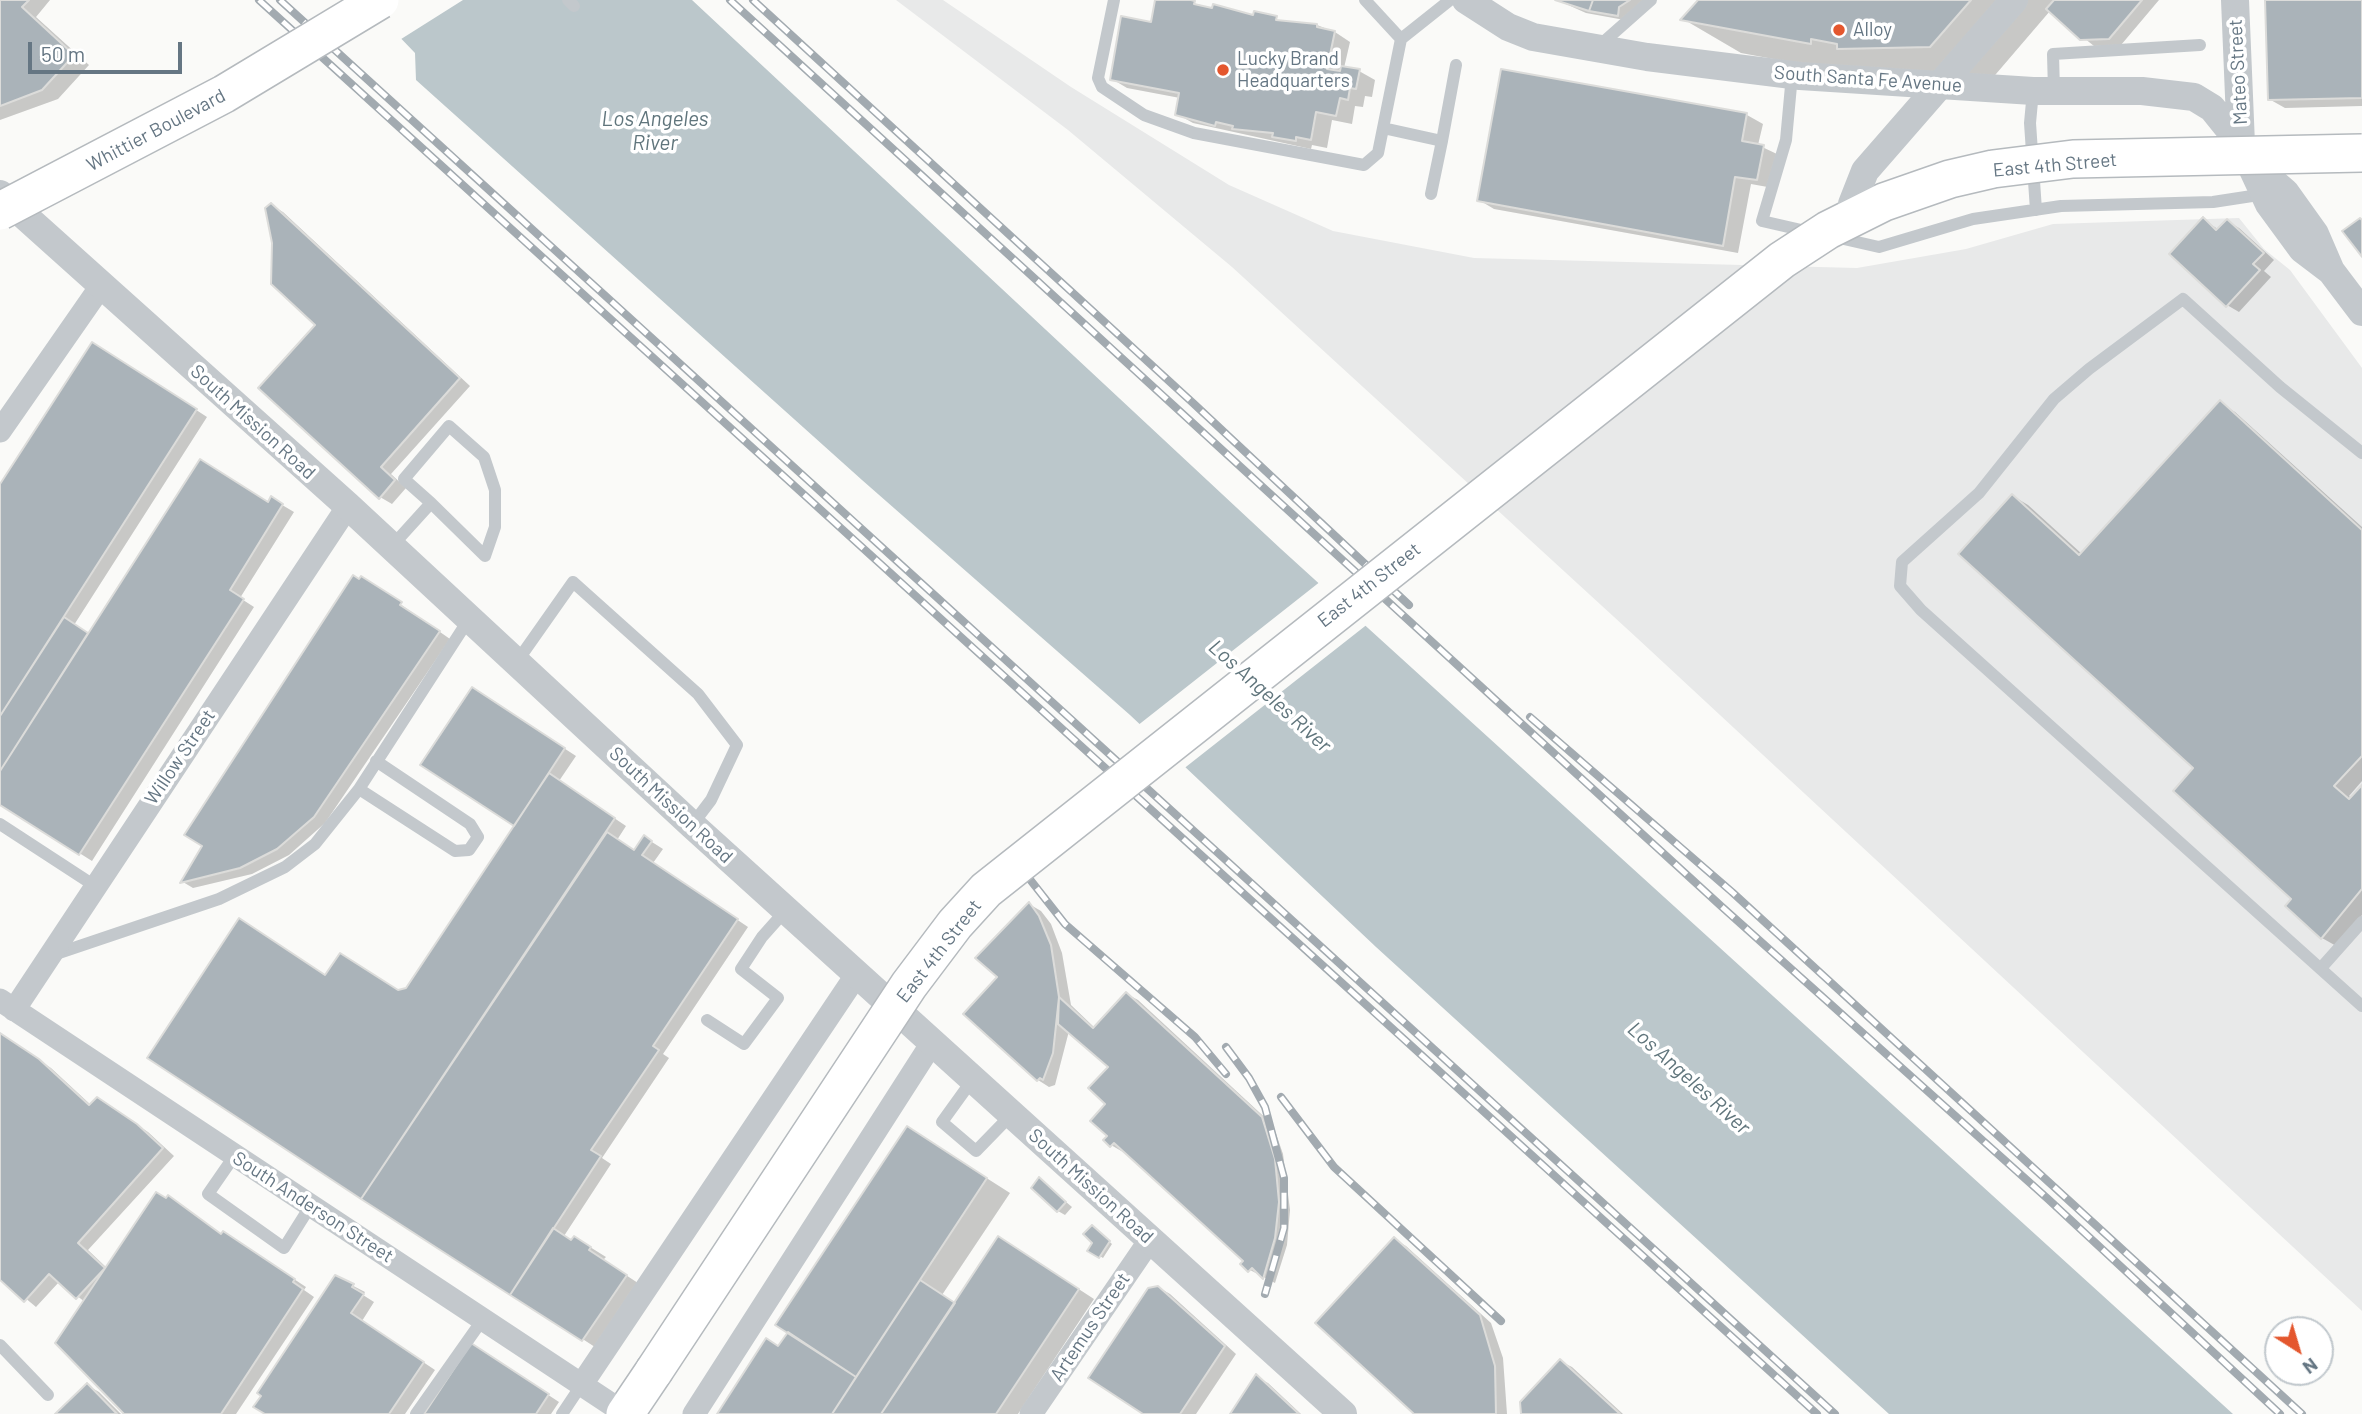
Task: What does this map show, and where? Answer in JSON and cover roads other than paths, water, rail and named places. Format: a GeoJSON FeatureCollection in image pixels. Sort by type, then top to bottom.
{"type":"FeatureCollection","features":[{"type":"Feature","properties":{"kind":"main road","name":"Whittier Boulevard"},"geometry":{"type":"LineString","coordinates":[[0,211],[224,94],[380,0]]}},
{"type":"Feature","properties":{"kind":"main road","name":"East 4th Street"},"geometry":{"type":"LineString","coordinates":[[626,1414],[909,985],[936,947],[986,890],[1748,284],[1810,240],[1854,216],[1950,179],[2027,163],[2073,159],[2362,153]]}},
{"type":"Feature","properties":{"kind":"street","name":"South Santa Fe Avenue"},"geometry":{"type":"LineString","coordinates":[[1466,0],[1521,32],[1595,49],[1792,75],[2044,91],[2142,90],[2194,97],[2212,108],[2246,153],[2284,191],[2315,234],[2331,271],[2362,312]]}},
{"type":"Feature","properties":{"kind":"street"},"geometry":{"type":"LineString","coordinates":[[1854,216],[1852,204],[1865,171],[2014,0]]}},
{"type":"Feature","properties":{"kind":"street","name":"Mateo Street"},"geometry":{"type":"LineString","coordinates":[[2235,0],[2246,153]]}},
{"type":"Feature","properties":{"kind":"street","name":"South Santa Fe Avenue"},"geometry":{"type":"LineString","coordinates":[[2246,153],[2265,194],[2302,249],[2331,271]]}},
{"type":"Feature","properties":{"kind":"street","name":"South Mission Road"},"geometry":{"type":"LineString","coordinates":[[0,194],[348,506],[856,974],[1343,1414]]}},
{"type":"Feature","properties":{"kind":"street"},"geometry":{"type":"LineString","coordinates":[[0,430],[101,286]]}},
{"type":"Feature","properties":{"kind":"street","name":"Willow Street"},"geometry":{"type":"LineString","coordinates":[[7,1005],[50,956],[348,506]]}},
{"type":"Feature","properties":{"kind":"street"},"geometry":{"type":"LineString","coordinates":[[582,1384],[856,974]]}},
{"type":"Feature","properties":{"kind":"street","name":"South Anderson Street"},"geometry":{"type":"LineString","coordinates":[[7,1005],[626,1414]]}},
{"type":"Feature","properties":{"kind":"street"},"geometry":{"type":"LineString","coordinates":[[694,1414],[932,1043]]}},
{"type":"Feature","properties":{"kind":"street","name":"Artemus Street"},"geometry":{"type":"LineString","coordinates":[[1031,1414],[1150,1240]]}},
{"type":"Feature","properties":{"kind":"lane"},"geometry":{"type":"LineString","coordinates":[[1114,0],[1098,78],[1102,88],[1144,115],[1194,133],[1357,165],[1374,159],[1401,39],[1450,0]]}},
{"type":"Feature","properties":{"kind":"lane"},"geometry":{"type":"LineString","coordinates":[[1365,0],[1401,39]]}},
{"type":"Feature","properties":{"kind":"lane"},"geometry":{"type":"LineString","coordinates":[[1595,49],[1651,0]]}},
{"type":"Feature","properties":{"kind":"lane"},"geometry":{"type":"LineString","coordinates":[[2036,210],[2030,124],[2044,91],[2053,54],[2200,45]]}},
{"type":"Feature","properties":{"kind":"lane"},"geometry":{"type":"LineString","coordinates":[[1431,194],[1456,65]]}},
{"type":"Feature","properties":{"kind":"lane"},"geometry":{"type":"LineString","coordinates":[[1792,75],[1786,140],[1762,221],[1879,247],[1973,219],[2061,206],[2213,202],[2265,194]]}},
{"type":"Feature","properties":{"kind":"lane"},"geometry":{"type":"LineString","coordinates":[[1383,128],[1442,141]]}},
{"type":"Feature","properties":{"kind":"lane"},"geometry":{"type":"LineString","coordinates":[[2362,453],[2280,387],[2183,299],[2088,369],[2054,398],[1979,494],[1902,562],[1900,586],[1921,610],[2362,1006]]}},
{"type":"Feature","properties":{"kind":"lane"},"geometry":{"type":"LineString","coordinates":[[449,426],[484,457],[495,490],[495,527],[485,556],[431,503],[404,479],[449,426]]}},
{"type":"Feature","properties":{"kind":"lane"},"geometry":{"type":"LineString","coordinates":[[391,546],[431,503]]}},
{"type":"Feature","properties":{"kind":"lane"},"geometry":{"type":"LineString","coordinates":[[516,663],[573,582],[698,694],[737,745],[710,800],[692,824]]}},
{"type":"Feature","properties":{"kind":"lane"},"geometry":{"type":"LineString","coordinates":[[50,956],[219,899],[285,867],[315,844],[359,789],[469,618]]}},
{"type":"Feature","properties":{"kind":"lane"},"geometry":{"type":"LineString","coordinates":[[359,789],[455,851],[469,850],[478,837],[470,824],[376,761]]}},
{"type":"Feature","properties":{"kind":"lane"},"geometry":{"type":"LineString","coordinates":[[0,824],[95,886]]}},
{"type":"Feature","properties":{"kind":"lane"},"geometry":{"type":"LineString","coordinates":[[707,1020],[744,1044],[778,998],[741,969],[762,937],[786,910]]}},
{"type":"Feature","properties":{"kind":"lane"},"geometry":{"type":"LineString","coordinates":[[2321,968],[2362,922]]}},
{"type":"Feature","properties":{"kind":"lane"},"geometry":{"type":"LineString","coordinates":[[973,1079],[942,1122],[976,1151],[1012,1114]]}},
{"type":"Feature","properties":{"kind":"lane"},"geometry":{"type":"LineString","coordinates":[[235,1155],[208,1194],[284,1248],[311,1205]]}},
{"type":"Feature","properties":{"kind":"lane"},"geometry":{"type":"LineString","coordinates":[[416,1414],[483,1319]]}},
{"type":"Feature","properties":{"kind":"lane"},"geometry":{"type":"LineString","coordinates":[[0,1345],[48,1395]]}},
{"type":"Feature","properties":{"kind":"lane"},"geometry":{"type":"LineString","coordinates":[[562,1414],[582,1384]]}},
{"type":"Feature","properties":{"kind":"water","name":"Los Angeles River"},"geometry":{"type":"Polygon","coordinates":[[[364,0],[692,0],[1281,549],[2233,1414],[1889,1414],[1376,947],[1130,715],[862,480],[416,80],[415,53],[364,0]]]}},
{"type":"Feature","properties":{"kind":"railway"},"geometry":{"type":"LineString","coordinates":[[259,0],[1817,1414]]}},
{"type":"Feature","properties":{"kind":"railway"},"geometry":{"type":"LineString","coordinates":[[280,0],[1835,1414]]}},
{"type":"Feature","properties":{"kind":"railway"},"geometry":{"type":"LineString","coordinates":[[730,0],[1721,906],[2048,1199],[2280,1414]]}},
{"type":"Feature","properties":{"kind":"railway"},"geometry":{"type":"LineString","coordinates":[[753,0],[1409,605]]}},
{"type":"Feature","properties":{"kind":"railway"},"geometry":{"type":"LineString","coordinates":[[1530,717],[1732,892],[2302,1414]]}},
{"type":"Feature","properties":{"kind":"railway"},"geometry":{"type":"LineString","coordinates":[[1017,863],[1065,924],[1195,1037],[1226,1074]]}},
{"type":"Feature","properties":{"kind":"railway"},"geometry":{"type":"LineString","coordinates":[[1226,1047],[1249,1078],[1265,1107],[1284,1178],[1284,1228],[1265,1294]]}},
{"type":"Feature","properties":{"kind":"railway"},"geometry":{"type":"LineString","coordinates":[[1281,1097],[1334,1167],[1501,1321]]}},
{"type":"Feature","properties":{"kind":"place","name":"Alloy"},"geometry":{"type":"Point","coordinates":[1839,30]}},
{"type":"Feature","properties":{"kind":"place","name":"Lucky Brand Headquarters"},"geometry":{"type":"Point","coordinates":[1223,70]}}]}
